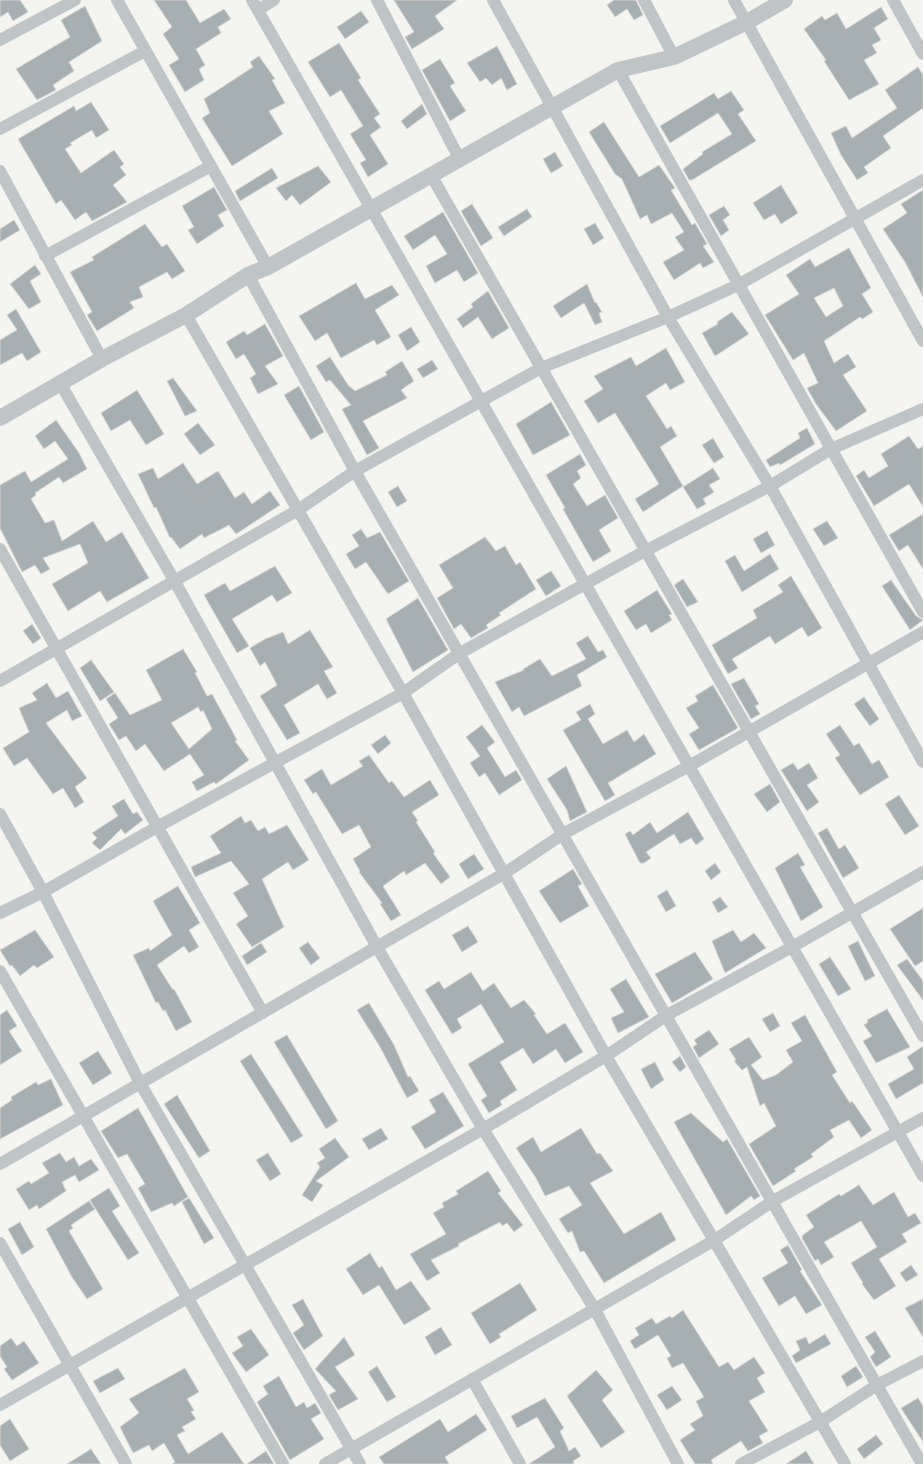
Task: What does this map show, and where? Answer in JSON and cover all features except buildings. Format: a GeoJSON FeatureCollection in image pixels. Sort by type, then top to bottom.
{"type":"FeatureCollection","features":[{"type":"Feature","properties":{"kind":"street"},"geometry":{"type":"LineString","coordinates":[[0,40],[75,0]]}},
{"type":"Feature","properties":{"kind":"street"},"geometry":{"type":"LineString","coordinates":[[117,0],[268,267]]}},
{"type":"Feature","properties":{"kind":"street"},"geometry":{"type":"LineString","coordinates":[[274,0],[255,5],[923,1176]]}},
{"type":"Feature","properties":{"kind":"street"},"geometry":{"type":"LineString","coordinates":[[377,0],[459,158]]}},
{"type":"Feature","properties":{"kind":"street"},"geometry":{"type":"LineString","coordinates":[[493,0],[554,107],[668,317],[770,486],[923,762]]}},
{"type":"Feature","properties":{"kind":"street"},"geometry":{"type":"LineString","coordinates":[[644,0],[674,57]]}},
{"type":"Feature","properties":{"kind":"street"},"geometry":{"type":"LineString","coordinates":[[734,0],[856,217],[923,341]]}},
{"type":"Feature","properties":{"kind":"street"},"geometry":{"type":"LineString","coordinates":[[2,414],[186,315],[248,275],[268,267],[618,70],[674,57],[747,22],[785,0]]}},
{"type":"Feature","properties":{"kind":"street"},"geometry":{"type":"LineString","coordinates":[[893,0],[923,54]]}},
{"type":"Feature","properties":{"kind":"street"},"geometry":{"type":"LineString","coordinates":[[0,129],[145,50]]}},
{"type":"Feature","properties":{"kind":"street"},"geometry":{"type":"LineString","coordinates":[[618,70],[923,612]]}},
{"type":"Feature","properties":{"kind":"street"},"geometry":{"type":"LineString","coordinates":[[45,256],[211,166]]}},
{"type":"Feature","properties":{"kind":"street"},"geometry":{"type":"LineString","coordinates":[[0,171],[102,359]]}},
{"type":"Feature","properties":{"kind":"street"},"geometry":{"type":"LineString","coordinates":[[431,174],[540,368],[923,1036]]}},
{"type":"Feature","properties":{"kind":"street"},"geometry":{"type":"LineString","coordinates":[[0,681],[298,510],[355,471],[481,403],[540,368],[668,317],[738,285],[923,180]]}},
{"type":"Feature","properties":{"kind":"street"},"geometry":{"type":"LineString","coordinates":[[248,275],[355,471],[922,1464]]}},
{"type":"Feature","properties":{"kind":"street"},"geometry":{"type":"LineString","coordinates":[[186,315],[403,693],[606,1056],[845,1464]]}},
{"type":"Feature","properties":{"kind":"street"},"geometry":{"type":"LineString","coordinates":[[60,384],[174,580],[377,947],[484,1129],[594,1308],[678,1464]]}},
{"type":"Feature","properties":{"kind":"street"},"geometry":{"type":"LineString","coordinates":[[0,913],[44,892],[157,827],[403,693],[460,654],[645,551],[770,486],[831,449],[923,409]]}},
{"type":"Feature","properties":{"kind":"street"},"geometry":{"type":"LineString","coordinates":[[0,549],[263,1012]]}},
{"type":"Feature","properties":{"kind":"street"},"geometry":{"type":"LineString","coordinates":[[0,1164],[505,873],[563,834],[689,766],[923,632]]}},
{"type":"Feature","properties":{"kind":"street"},"geometry":{"type":"LineString","coordinates":[[0,814],[44,892],[140,1083],[360,1464]]}},
{"type":"Feature","properties":{"kind":"street"},"geometry":{"type":"LineString","coordinates":[[0,1405],[484,1129],[606,1056],[667,1015],[792,947],[923,872]]}},
{"type":"Feature","properties":{"kind":"street"},"geometry":{"type":"LineString","coordinates":[[0,971],[283,1464]]}},
{"type":"Feature","properties":{"kind":"street"},"geometry":{"type":"LineString","coordinates":[[325,1464],[713,1241],[773,1201],[923,1118]]}},
{"type":"Feature","properties":{"kind":"street"},"geometry":{"type":"LineString","coordinates":[[0,1243],[126,1464]]}},
{"type":"Feature","properties":{"kind":"street"},"geometry":{"type":"LineString","coordinates":[[741,1464],[820,1422],[877,1385],[923,1360]]}},
{"type":"Feature","properties":{"kind":"street"},"geometry":{"type":"LineString","coordinates":[[472,1379],[520,1464]]}}]}
